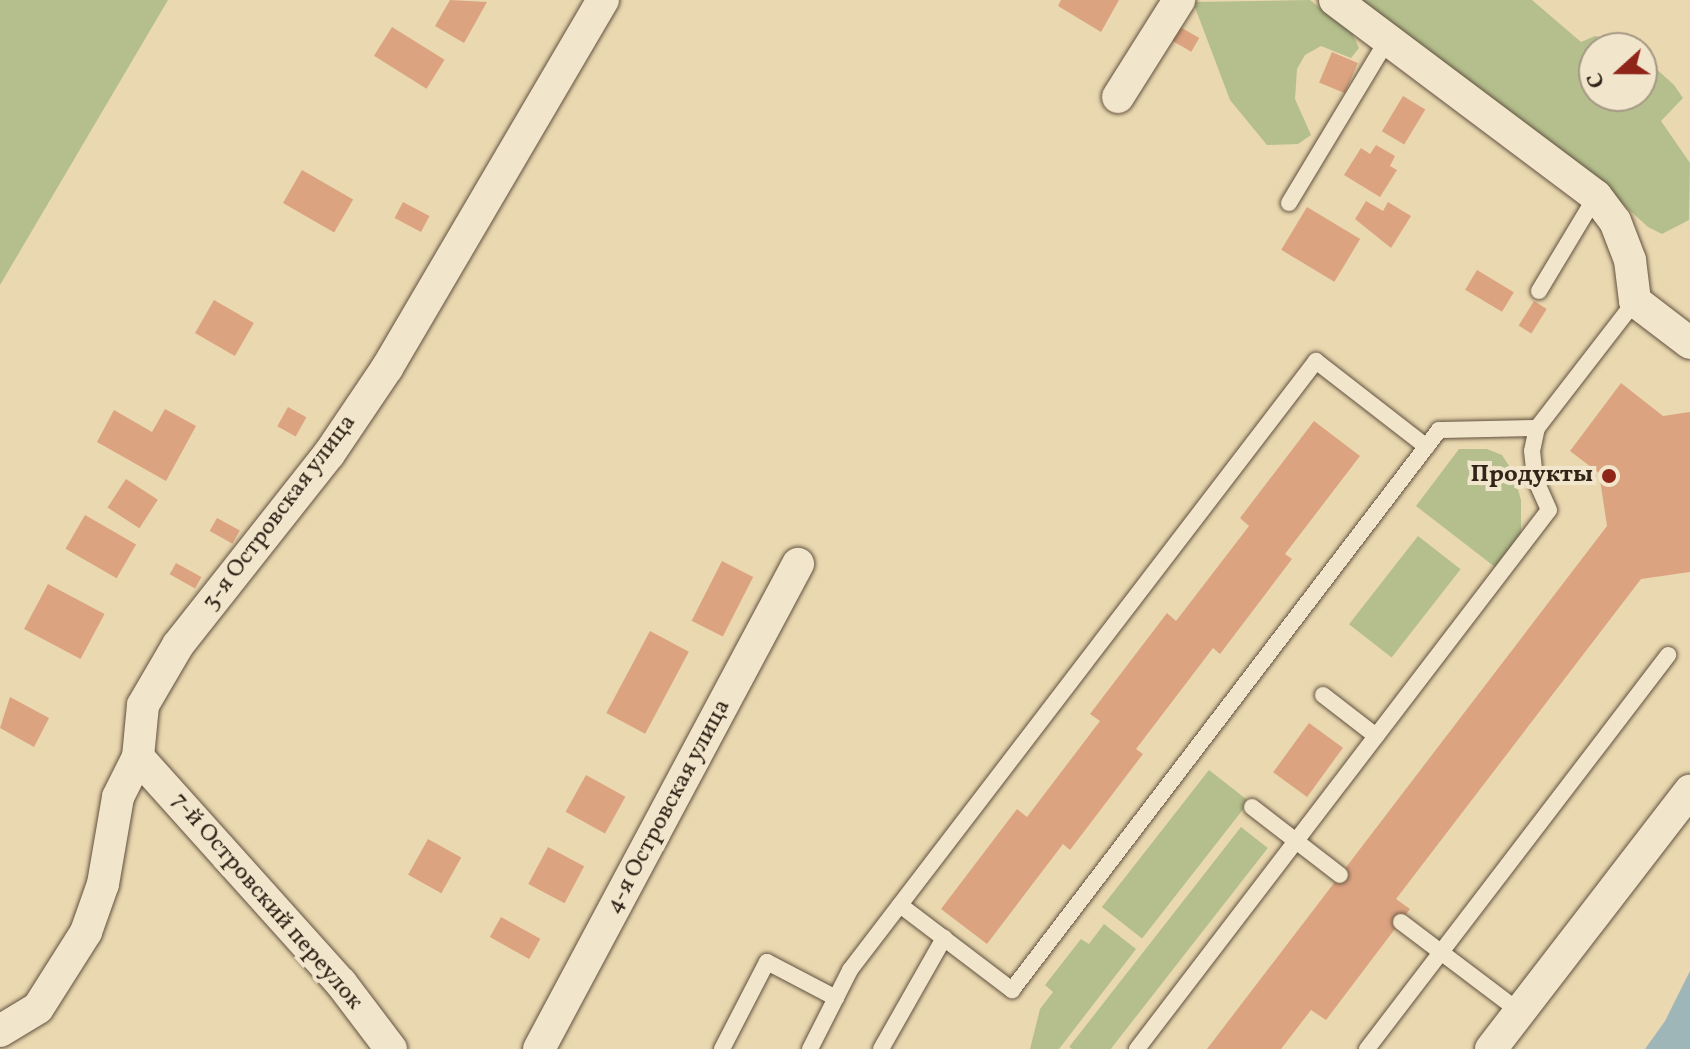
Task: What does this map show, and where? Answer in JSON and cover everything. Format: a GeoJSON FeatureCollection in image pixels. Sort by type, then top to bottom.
{"type":"FeatureCollection","features":[{"type":"Feature","properties":{"kind":"street","name":"3-я Островская улица"},"geometry":{"type":"LineString","coordinates":[[0,1031],[38,1008],[86,932],[103,884],[118,797],[138,757],[143,705],[178,645],[329,454],[387,368],[603,0]]}},
{"type":"Feature","properties":{"kind":"street"},"geometry":{"type":"LineString","coordinates":[[1118,97],[1179,0]]}},
{"type":"Feature","properties":{"kind":"street"},"geometry":{"type":"LineString","coordinates":[[1335,0],[1596,196],[1615,221],[1630,260],[1635,301],[1690,343]]}},
{"type":"Feature","properties":{"kind":"street","name":"4-я Островская улица"},"geometry":{"type":"LineString","coordinates":[[544,1039],[798,564]]}},
{"type":"Feature","properties":{"kind":"street","name":"7-й Островский переулок"},"geometry":{"type":"LineString","coordinates":[[138,757],[341,983],[391,1049]]}},
{"type":"Feature","properties":{"kind":"street"},"geometry":{"type":"LineString","coordinates":[[1491,1049],[1690,791]]}},
{"type":"Feature","properties":{"kind":"lane"},"geometry":{"type":"LineString","coordinates":[[1289,203],[1388,39]]}},
{"type":"Feature","properties":{"kind":"lane"},"geometry":{"type":"LineString","coordinates":[[1539,291],[1596,196]]}},
{"type":"Feature","properties":{"kind":"lane"},"geometry":{"type":"LineString","coordinates":[[1137,1049],[1549,510],[1535,479],[1532,451],[1537,428],[1635,301]]}},
{"type":"Feature","properties":{"kind":"lane"},"geometry":{"type":"LineString","coordinates":[[810,1049],[850,970],[1316,361],[1427,447]]}},
{"type":"Feature","properties":{"kind":"lane"},"geometry":{"type":"LineString","coordinates":[[900,905],[1012,990],[1439,430],[1537,428]]}},
{"type":"Feature","properties":{"kind":"lane"},"geometry":{"type":"LineString","coordinates":[[1367,1049],[1668,655]]}},
{"type":"Feature","properties":{"kind":"lane"},"geometry":{"type":"LineString","coordinates":[[1323,695],[1376,736]]}},
{"type":"Feature","properties":{"kind":"lane"},"geometry":{"type":"LineString","coordinates":[[1252,807],[1340,875]]}},
{"type":"Feature","properties":{"kind":"lane"},"geometry":{"type":"LineString","coordinates":[[1401,922],[1520,1012]]}},
{"type":"Feature","properties":{"kind":"lane"},"geometry":{"type":"LineString","coordinates":[[881,1049],[944,938]]}},
{"type":"Feature","properties":{"kind":"lane"},"geometry":{"type":"LineString","coordinates":[[722,1049],[767,962],[836,998]]}},
{"type":"Feature","properties":{"kind":"lane"},"geometry":{"type":"LineString","coordinates":[[522,1049],[544,1039]]}},
{"type":"Feature","properties":{"kind":"green space"},"geometry":{"type":"Polygon","coordinates":[[[0,0],[168,0],[0,285],[0,0]]]}},
{"type":"Feature","properties":{"kind":"green space"},"geometry":{"type":"Polygon","coordinates":[[[1310,0],[1352,33],[1359,48],[1351,58],[1321,46],[1305,55],[1297,69],[1295,99],[1311,135],[1298,144],[1267,145],[1230,100],[1193,2],[1310,0]]]}},
{"type":"Feature","properties":{"kind":"green space"},"geometry":{"type":"Polygon","coordinates":[[[1357,0],[1532,0],[1578,39],[1578,112],[1658,112],[1658,70],[1683,98],[1661,121],[1690,163],[1689,220],[1662,234],[1648,227],[1576,161],[1357,0]]]}},
{"type":"Feature","properties":{"kind":"green space"},"geometry":{"type":"Polygon","coordinates":[[[1459,449],[1487,449],[1502,455],[1513,472],[1521,500],[1521,534],[1495,567],[1416,506],[1459,449]]]}},
{"type":"Feature","properties":{"kind":"green space"},"geometry":{"type":"Polygon","coordinates":[[[1418,536],[1461,569],[1392,658],[1349,624],[1418,536]]]}},
{"type":"Feature","properties":{"kind":"green space"},"geometry":{"type":"Polygon","coordinates":[[[1209,770],[1249,801],[1142,939],[1102,907],[1209,770]]]}},
{"type":"Feature","properties":{"kind":"green space"},"geometry":{"type":"Polygon","coordinates":[[[1241,827],[1268,848],[1111,1049],[1069,1047],[1241,827]]]}},
{"type":"Feature","properties":{"kind":"green space"},"geometry":{"type":"Polygon","coordinates":[[[1104,924],[1136,949],[1059,1049],[1030,1049],[1040,1009],[1053,992],[1045,985],[1081,939],[1089,944],[1104,924]]]}},
{"type":"Feature","properties":{"kind":"water"},"geometry":{"type":"Polygon","coordinates":[[[1690,971],[1690,1049],[1645,1049],[1665,1021],[1690,971]]]}},
{"type":"Feature","properties":{"kind":"building"},"geometry":{"type":"Polygon","coordinates":[[[450,0],[487,2],[464,43],[435,26],[450,0]]]}},
{"type":"Feature","properties":{"kind":"building"},"geometry":{"type":"Polygon","coordinates":[[[1061,0],[1119,0],[1101,32],[1058,6],[1061,0]]]}},
{"type":"Feature","properties":{"kind":"building"},"geometry":{"type":"Polygon","coordinates":[[[1175,24],[1199,38],[1191,52],[1167,38],[1175,24]]]}},
{"type":"Feature","properties":{"kind":"building"},"geometry":{"type":"Polygon","coordinates":[[[392,27],[445,60],[427,89],[374,56],[392,27]]]}},
{"type":"Feature","properties":{"kind":"building"},"geometry":{"type":"Polygon","coordinates":[[[1332,52],[1358,63],[1345,93],[1319,82],[1332,52]]]}},
{"type":"Feature","properties":{"kind":"building"},"geometry":{"type":"Polygon","coordinates":[[[1403,96],[1425,109],[1404,145],[1382,131],[1403,96]]]}},
{"type":"Feature","properties":{"kind":"building"},"geometry":{"type":"Polygon","coordinates":[[[1376,145],[1395,156],[1390,166],[1397,170],[1380,197],[1344,175],[1361,148],[1370,154],[1376,145]]]}},
{"type":"Feature","properties":{"kind":"building"},"geometry":{"type":"Polygon","coordinates":[[[302,170],[353,199],[334,232],[283,203],[302,170]]]}},
{"type":"Feature","properties":{"kind":"building"},"geometry":{"type":"Polygon","coordinates":[[[1366,201],[1383,211],[1388,202],[1411,216],[1391,248],[1355,219],[1366,201]]]}},
{"type":"Feature","properties":{"kind":"building"},"geometry":{"type":"Polygon","coordinates":[[[403,202],[429,216],[421,232],[395,218],[403,202]]]}},
{"type":"Feature","properties":{"kind":"building"},"geometry":{"type":"Polygon","coordinates":[[[1307,207],[1360,239],[1334,282],[1281,250],[1307,207]]]}},
{"type":"Feature","properties":{"kind":"building"},"geometry":{"type":"Polygon","coordinates":[[[1477,270],[1514,292],[1502,312],[1465,290],[1477,270]]]}},
{"type":"Feature","properties":{"kind":"building"},"geometry":{"type":"Polygon","coordinates":[[[214,300],[254,323],[235,356],[195,333],[214,300]]]}},
{"type":"Feature","properties":{"kind":"building"},"geometry":{"type":"Polygon","coordinates":[[[1534,301],[1547,309],[1531,334],[1519,326],[1534,301]]]}},
{"type":"Feature","properties":{"kind":"building"},"geometry":{"type":"Polygon","coordinates":[[[1621,383],[1663,416],[1690,412],[1690,572],[1641,579],[1396,899],[1410,909],[1326,1020],[1311,1010],[1281,1049],[1207,1049],[1607,526],[1599,473],[1570,451],[1621,383]]]}},
{"type":"Feature","properties":{"kind":"building"},"geometry":{"type":"Polygon","coordinates":[[[288,407],[306,417],[296,436],[277,426],[288,407]]]}},
{"type":"Feature","properties":{"kind":"building"},"geometry":{"type":"Polygon","coordinates":[[[165,409],[196,426],[166,481],[97,442],[114,410],[152,432],[165,409]]]}},
{"type":"Feature","properties":{"kind":"building"},"geometry":{"type":"Polygon","coordinates":[[[1314,421],[1360,456],[1285,554],[1292,559],[1220,654],[1213,648],[1136,749],[1143,754],[1070,850],[1063,844],[987,944],[941,909],[1017,809],[1027,817],[1100,721],[1090,714],[1167,613],[1176,621],[1249,526],[1240,518],[1314,421]]]}},
{"type":"Feature","properties":{"kind":"building"},"geometry":{"type":"Polygon","coordinates":[[[126,479],[158,500],[139,528],[107,508],[126,479]]]}},
{"type":"Feature","properties":{"kind":"building"},"geometry":{"type":"Polygon","coordinates":[[[85,515],[136,544],[117,578],[65,549],[85,515]]]}},
{"type":"Feature","properties":{"kind":"building"},"geometry":{"type":"Polygon","coordinates":[[[217,518],[240,531],[232,544],[210,531],[217,518]]]}},
{"type":"Feature","properties":{"kind":"building"},"geometry":{"type":"Polygon","coordinates":[[[722,561],[753,577],[723,637],[692,621],[722,561]]]}},
{"type":"Feature","properties":{"kind":"building"},"geometry":{"type":"Polygon","coordinates":[[[176,563],[201,577],[195,588],[170,574],[176,563]]]}},
{"type":"Feature","properties":{"kind":"building"},"geometry":{"type":"Polygon","coordinates":[[[48,584],[105,614],[81,659],[24,629],[48,584]]]}},
{"type":"Feature","properties":{"kind":"building"},"geometry":{"type":"Polygon","coordinates":[[[650,631],[689,652],[645,734],[606,713],[650,631]]]}},
{"type":"Feature","properties":{"kind":"building"},"geometry":{"type":"Polygon","coordinates":[[[10,697],[49,718],[34,747],[0,728],[10,697]]]}},
{"type":"Feature","properties":{"kind":"building"},"geometry":{"type":"Polygon","coordinates":[[[1309,723],[1343,748],[1307,797],[1273,772],[1309,723]]]}},
{"type":"Feature","properties":{"kind":"building"},"geometry":{"type":"Polygon","coordinates":[[[586,775],[625,797],[605,834],[566,812],[586,775]]]}},
{"type":"Feature","properties":{"kind":"building"},"geometry":{"type":"Polygon","coordinates":[[[428,839],[461,857],[441,893],[408,875],[428,839]]]}},
{"type":"Feature","properties":{"kind":"building"},"geometry":{"type":"Polygon","coordinates":[[[548,847],[584,866],[564,903],[528,884],[548,847]]]}},
{"type":"Feature","properties":{"kind":"building"},"geometry":{"type":"Polygon","coordinates":[[[501,917],[540,939],[529,959],[490,937],[501,917]]]}},
{"type":"Feature","properties":{"kind":"place","name":"Продукты"},"geometry":{"type":"Point","coordinates":[1609,476]}}]}
